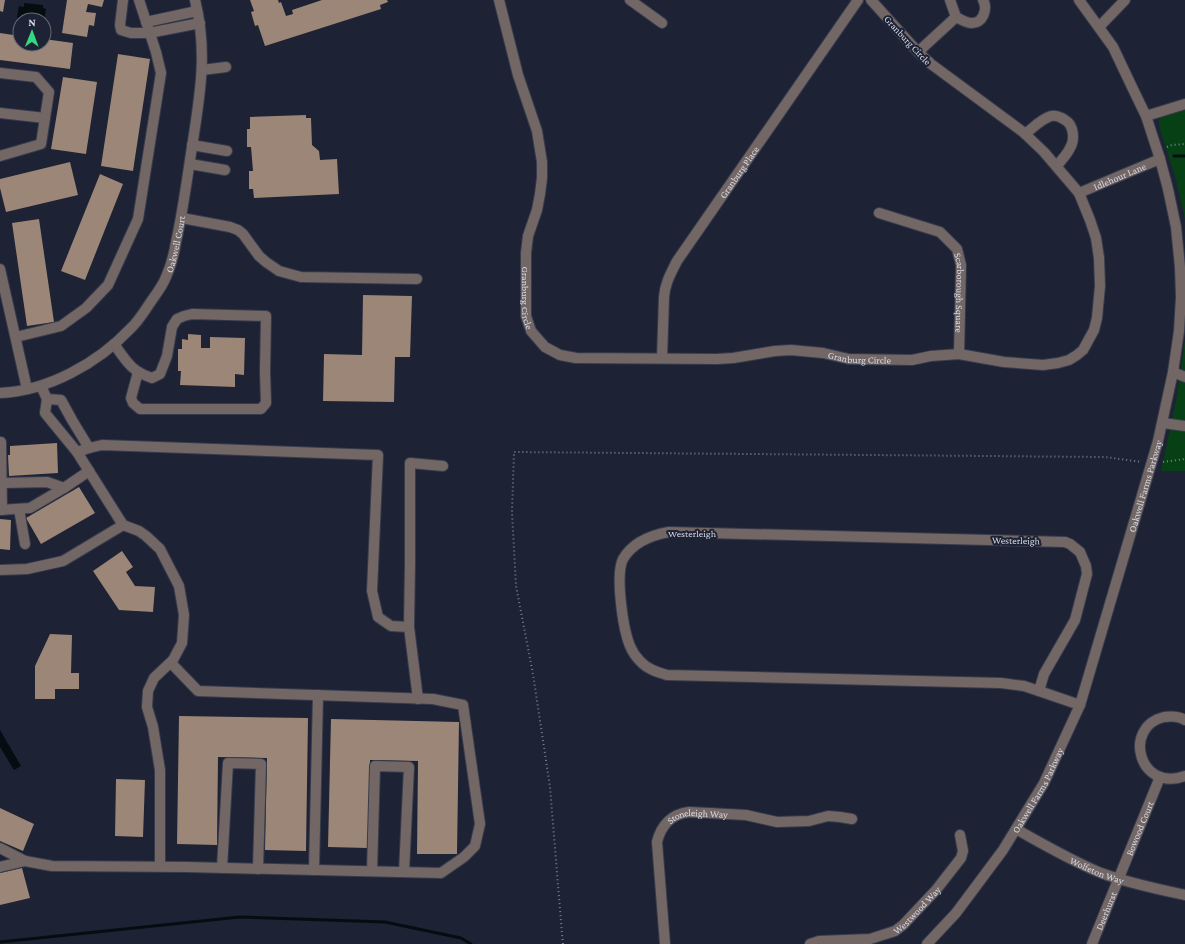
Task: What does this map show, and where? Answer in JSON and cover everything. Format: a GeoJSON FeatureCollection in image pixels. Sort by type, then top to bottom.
{"type":"FeatureCollection","features":[{"type":"Feature","properties":{"kind":"street"},"geometry":{"type":"LineString","coordinates":[[124,0],[120,25],[121,30],[130,33],[149,33],[200,23]]}},
{"type":"Feature","properties":{"kind":"street"},"geometry":{"type":"LineString","coordinates":[[16,337],[61,326],[86,308],[108,285],[138,219],[161,73],[156,52],[139,0]]}},
{"type":"Feature","properties":{"kind":"street","name":"Oakwell Court"},"geometry":{"type":"LineString","coordinates":[[0,393],[41,386],[91,362],[108,350],[131,329],[166,278],[172,261],[182,218],[200,93],[202,50],[200,23],[195,0]]}},
{"type":"Feature","properties":{"kind":"street","name":"Granburg Circle"},"geometry":{"type":"LineString","coordinates":[[499,0],[518,75],[538,131],[541,152],[542,178],[540,194],[537,210],[528,236],[526,252],[526,316],[532,331],[545,347],[560,355],[576,358],[733,358],[791,350],[823,353],[849,359],[880,360],[912,360],[931,356],[959,354],[1004,362],[1043,365],[1058,363],[1077,356],[1083,350],[1094,330],[1097,318],[1100,286],[1099,258],[1096,238],[1079,193],[1057,166],[1025,134],[931,64],[918,52],[871,0]]}},
{"type":"Feature","properties":{"kind":"street"},"geometry":{"type":"LineString","coordinates":[[630,0],[662,23]]}},
{"type":"Feature","properties":{"kind":"street","name":"Granburg Place"},"geometry":{"type":"LineString","coordinates":[[662,358],[664,297],[665,288],[670,274],[858,0]]}},
{"type":"Feature","properties":{"kind":"street"},"geometry":{"type":"LineString","coordinates":[[950,0],[956,18]]}},
{"type":"Feature","properties":{"kind":"street"},"geometry":{"type":"LineString","coordinates":[[956,18],[971,23],[978,22],[983,17],[986,9],[983,0]]}},
{"type":"Feature","properties":{"kind":"street","name":"Oakwell Farms Parkway"},"geometry":{"type":"LineString","coordinates":[[927,944],[956,913],[1003,850],[1044,783],[1080,705],[1163,423],[1173,372],[1179,332],[1181,297],[1176,227],[1168,189],[1146,116],[1113,48],[1079,0]]}},
{"type":"Feature","properties":{"kind":"street"},"geometry":{"type":"LineString","coordinates":[[1099,27],[1125,0]]}},
{"type":"Feature","properties":{"kind":"street"},"geometry":{"type":"LineString","coordinates":[[146,22],[198,11]]}},
{"type":"Feature","properties":{"kind":"street"},"geometry":{"type":"LineString","coordinates":[[918,52],[956,18]]}},
{"type":"Feature","properties":{"kind":"street"},"geometry":{"type":"LineString","coordinates":[[202,70],[226,68]]}},
{"type":"Feature","properties":{"kind":"street"},"geometry":{"type":"LineString","coordinates":[[0,73],[36,77],[49,92],[41,144],[0,156]]}},
{"type":"Feature","properties":{"kind":"street"},"geometry":{"type":"LineString","coordinates":[[1146,116],[1185,104]]}},
{"type":"Feature","properties":{"kind":"street"},"geometry":{"type":"LineString","coordinates":[[0,113],[45,118]]}},
{"type":"Feature","properties":{"kind":"street"},"geometry":{"type":"LineString","coordinates":[[1025,134],[1043,119],[1052,115],[1062,117],[1069,122],[1072,127],[1073,138],[1071,148],[1057,166]]}},
{"type":"Feature","properties":{"kind":"street"},"geometry":{"type":"LineString","coordinates":[[192,145],[228,151]]}},
{"type":"Feature","properties":{"kind":"street","name":"Idlehour Lane"},"geometry":{"type":"LineString","coordinates":[[1079,193],[1160,159]]}},
{"type":"Feature","properties":{"kind":"street"},"geometry":{"type":"LineString","coordinates":[[190,164],[225,170]]}},
{"type":"Feature","properties":{"kind":"street","name":"Scarborough Square"},"geometry":{"type":"LineString","coordinates":[[879,213],[940,232],[957,249],[961,265],[959,354]]}},
{"type":"Feature","properties":{"kind":"street"},"geometry":{"type":"LineString","coordinates":[[182,218],[230,227],[238,230],[243,234],[259,256],[266,262],[279,271],[301,277],[417,279]]}},
{"type":"Feature","properties":{"kind":"street"},"geometry":{"type":"LineString","coordinates":[[0,269],[27,389]]}},
{"type":"Feature","properties":{"kind":"street"},"geometry":{"type":"LineString","coordinates":[[114,344],[129,365],[141,374],[152,378],[160,374],[167,356],[172,327],[177,319],[192,314],[266,316],[266,403],[261,409],[140,409],[132,403],[131,398],[138,372]]}},
{"type":"Feature","properties":{"kind":"street"},"geometry":{"type":"LineString","coordinates":[[1173,372],[1185,377]]}},
{"type":"Feature","properties":{"kind":"street"},"geometry":{"type":"LineString","coordinates":[[41,386],[47,399],[45,413],[77,452],[122,526],[142,533],[160,549],[179,586],[184,615],[182,644],[174,660],[154,678],[148,691],[147,707],[153,727],[160,770],[160,866]]}},
{"type":"Feature","properties":{"kind":"street"},"geometry":{"type":"LineString","coordinates":[[47,399],[61,400],[89,448]]}},
{"type":"Feature","properties":{"kind":"street"},"geometry":{"type":"LineString","coordinates":[[59,429],[72,420]]}},
{"type":"Feature","properties":{"kind":"street"},"geometry":{"type":"LineString","coordinates":[[1163,423],[1185,426]]}},
{"type":"Feature","properties":{"kind":"street"},"geometry":{"type":"LineString","coordinates":[[2,442],[1,510],[30,508],[89,471]]}},
{"type":"Feature","properties":{"kind":"street"},"geometry":{"type":"LineString","coordinates":[[77,452],[102,445],[378,455],[372,590],[378,617],[391,626],[409,627]]}},
{"type":"Feature","properties":{"kind":"street"},"geometry":{"type":"LineString","coordinates":[[418,699],[409,627],[410,464],[443,466]]}},
{"type":"Feature","properties":{"kind":"street"},"geometry":{"type":"LineString","coordinates":[[2,483],[48,482],[64,488]]}},
{"type":"Feature","properties":{"kind":"street"},"geometry":{"type":"LineString","coordinates":[[19,509],[25,544]]}},
{"type":"Feature","properties":{"kind":"street"},"geometry":{"type":"LineString","coordinates":[[0,570],[27,569],[63,561],[122,526]]}},
{"type":"Feature","properties":{"kind":"street","name":"Westerleigh"},"geometry":{"type":"LineString","coordinates":[[1039,691],[1044,674],[1075,620],[1087,574],[1086,566],[1080,552],[1065,542],[669,532],[647,538],[634,546],[623,559],[621,567],[620,592],[629,644],[641,662],[650,669],[667,675],[1002,683],[1024,686],[1080,705]]}},
{"type":"Feature","properties":{"kind":"street"},"geometry":{"type":"LineString","coordinates":[[0,848],[25,861],[52,866],[160,866],[441,873],[464,857],[474,846],[480,824],[464,705],[433,699],[198,691],[171,663]]}},
{"type":"Feature","properties":{"kind":"street"},"geometry":{"type":"LineString","coordinates":[[314,870],[318,695]]}},
{"type":"Feature","properties":{"kind":"street"},"geometry":{"type":"LineString","coordinates":[[1185,720],[1170,716],[1158,719],[1148,726],[1141,736],[1139,749],[1142,761],[1149,771],[1160,777],[1172,779],[1185,776]]}},
{"type":"Feature","properties":{"kind":"street"},"geometry":{"type":"LineString","coordinates":[[222,868],[228,763],[260,764],[258,868]]}},
{"type":"Feature","properties":{"kind":"street"},"geometry":{"type":"LineString","coordinates":[[372,871],[374,766],[409,767],[404,872]]}},
{"type":"Feature","properties":{"kind":"street","name":"Bowood Court"},"geometry":{"type":"LineString","coordinates":[[1119,878],[1160,777]]}},
{"type":"Feature","properties":{"kind":"street","name":"Stoneleigh Way"},"geometry":{"type":"LineString","coordinates":[[665,944],[657,842],[662,828],[668,821],[682,813],[690,812],[746,815],[777,822],[809,821],[828,816],[840,816],[852,819]]}},
{"type":"Feature","properties":{"kind":"street","name":"Wolfeton Way"},"geometry":{"type":"LineString","coordinates":[[1016,829],[1053,851],[1101,872],[1148,887],[1185,895]]}},
{"type":"Feature","properties":{"kind":"street","name":"Westwood Way"},"geometry":{"type":"LineString","coordinates":[[810,944],[819,941],[870,939],[894,931],[903,925],[936,890],[961,858],[963,851],[960,835]]}},
{"type":"Feature","properties":{"kind":"street"},"geometry":{"type":"LineString","coordinates":[[0,867],[25,861]]}},
{"type":"Feature","properties":{"kind":"street","name":"Deerhurst"},"geometry":{"type":"LineString","coordinates":[[1092,944],[1119,878]]}},
{"type":"Feature","properties":{"kind":"path"},"geometry":{"type":"LineString","coordinates":[[1167,148],[1172,145],[1185,144]]}},
{"type":"Feature","properties":{"kind":"path"},"geometry":{"type":"LineString","coordinates":[[563,944],[555,865],[550,787],[516,586],[512,512],[514,452],[1105,457],[1139,462]]}},
{"type":"Feature","properties":{"kind":"path"},"geometry":{"type":"LineString","coordinates":[[1164,462],[1185,459]]}},
{"type":"Feature","properties":{"kind":"green space"},"geometry":{"type":"Polygon","coordinates":[[[1185,108],[1185,219],[1176,180],[1159,126],[1159,120],[1163,115],[1185,108]]]}},
{"type":"Feature","properties":{"kind":"green space"},"geometry":{"type":"Polygon","coordinates":[[[1185,340],[1185,471],[1161,471],[1177,396],[1185,340]]]}},
{"type":"Feature","properties":{"kind":"shaded area"},"geometry":{"type":"Polygon","coordinates":[[[24,3],[43,5],[43,8],[46,9],[46,12],[18,12],[19,6],[24,7],[24,3]]]}},
{"type":"Feature","properties":{"kind":"shaded area"},"geometry":{"type":"Polygon","coordinates":[[[0,730],[21,766],[14,770],[0,747],[0,730]]]}},
{"type":"Feature","properties":{"kind":"building"},"geometry":{"type":"Polygon","coordinates":[[[0,0],[5,0],[3,12],[0,11],[0,0]]]}},
{"type":"Feature","properties":{"kind":"building"},"geometry":{"type":"Polygon","coordinates":[[[67,0],[104,0],[102,7],[88,4],[86,12],[96,13],[94,26],[89,25],[87,37],[62,33],[67,0]]]}},
{"type":"Feature","properties":{"kind":"building"},"geometry":{"type":"Polygon","coordinates":[[[250,0],[278,0],[279,3],[281,2],[286,16],[293,14],[292,10],[322,0],[387,0],[388,2],[380,5],[381,9],[265,46],[258,25],[255,26],[251,12],[254,11],[250,0]]]}},
{"type":"Feature","properties":{"kind":"building"},"geometry":{"type":"Polygon","coordinates":[[[0,33],[12,35],[12,52],[52,52],[52,40],[73,43],[70,69],[0,60],[0,33]]]}},
{"type":"Feature","properties":{"kind":"building"},"geometry":{"type":"Polygon","coordinates":[[[118,54],[150,59],[133,171],[101,166],[118,54]]]}},
{"type":"Feature","properties":{"kind":"building"},"geometry":{"type":"Polygon","coordinates":[[[63,77],[97,82],[86,154],[51,149],[63,77]]]}},
{"type":"Feature","properties":{"kind":"building"},"geometry":{"type":"Polygon","coordinates":[[[306,115],[306,118],[311,118],[312,145],[319,151],[320,160],[337,159],[339,194],[254,198],[253,189],[249,189],[249,171],[253,171],[251,147],[247,147],[247,129],[250,129],[250,117],[306,115]]]}},
{"type":"Feature","properties":{"kind":"building"},"geometry":{"type":"Polygon","coordinates":[[[70,162],[78,195],[6,212],[0,188],[0,179],[70,162]]]}},
{"type":"Feature","properties":{"kind":"building"},"geometry":{"type":"Polygon","coordinates":[[[100,174],[123,184],[85,280],[61,271],[100,174]]]}},
{"type":"Feature","properties":{"kind":"building"},"geometry":{"type":"Polygon","coordinates":[[[39,219],[54,322],[27,326],[12,223],[39,219]]]}},
{"type":"Feature","properties":{"kind":"building"},"geometry":{"type":"Polygon","coordinates":[[[363,295],[412,296],[410,357],[395,357],[394,402],[323,401],[324,354],[362,355],[363,295]]]}},
{"type":"Feature","properties":{"kind":"building"},"geometry":{"type":"Polygon","coordinates":[[[188,334],[201,335],[201,348],[210,348],[210,337],[245,338],[244,375],[235,374],[235,387],[180,385],[181,371],[178,371],[178,349],[182,349],[182,339],[188,340],[188,334]]]}},
{"type":"Feature","properties":{"kind":"building"},"geometry":{"type":"Polygon","coordinates":[[[57,443],[58,473],[9,476],[8,455],[10,455],[10,446],[57,443]]]}},
{"type":"Feature","properties":{"kind":"building"},"geometry":{"type":"Polygon","coordinates":[[[79,487],[95,513],[41,544],[26,518],[79,487]]]}},
{"type":"Feature","properties":{"kind":"building"},"geometry":{"type":"Polygon","coordinates":[[[0,519],[11,520],[10,550],[0,549],[0,519]]]}},
{"type":"Feature","properties":{"kind":"building"},"geometry":{"type":"Polygon","coordinates":[[[122,551],[133,567],[126,572],[135,586],[155,587],[153,612],[119,610],[93,571],[122,551]]]}},
{"type":"Feature","properties":{"kind":"building"},"geometry":{"type":"Polygon","coordinates":[[[50,634],[72,635],[71,673],[79,673],[79,689],[55,689],[55,699],[35,699],[35,666],[50,634]]]}},
{"type":"Feature","properties":{"kind":"building"},"geometry":{"type":"Polygon","coordinates":[[[179,716],[308,718],[306,851],[265,850],[267,758],[218,757],[217,845],[177,844],[179,716]]]}},
{"type":"Feature","properties":{"kind":"building"},"geometry":{"type":"Polygon","coordinates":[[[331,719],[459,722],[457,854],[417,854],[418,761],[370,760],[368,848],[328,847],[331,719]]]}},
{"type":"Feature","properties":{"kind":"building"},"geometry":{"type":"Polygon","coordinates":[[[116,779],[145,780],[143,837],[115,836],[116,779]]]}},
{"type":"Feature","properties":{"kind":"building"},"geometry":{"type":"Polygon","coordinates":[[[0,808],[34,824],[23,851],[0,841],[0,808]]]}},
{"type":"Feature","properties":{"kind":"building"},"geometry":{"type":"Polygon","coordinates":[[[22,868],[30,898],[0,905],[0,873],[22,868]]]}},
{"type":"Feature","properties":{"kind":"waterway"},"geometry":{"type":"LineString","coordinates":[[1174,156],[1185,156]]}},
{"type":"Feature","properties":{"kind":"waterway"},"geometry":{"type":"LineString","coordinates":[[0,942],[240,917],[385,922],[461,938],[471,944]]}}]}
